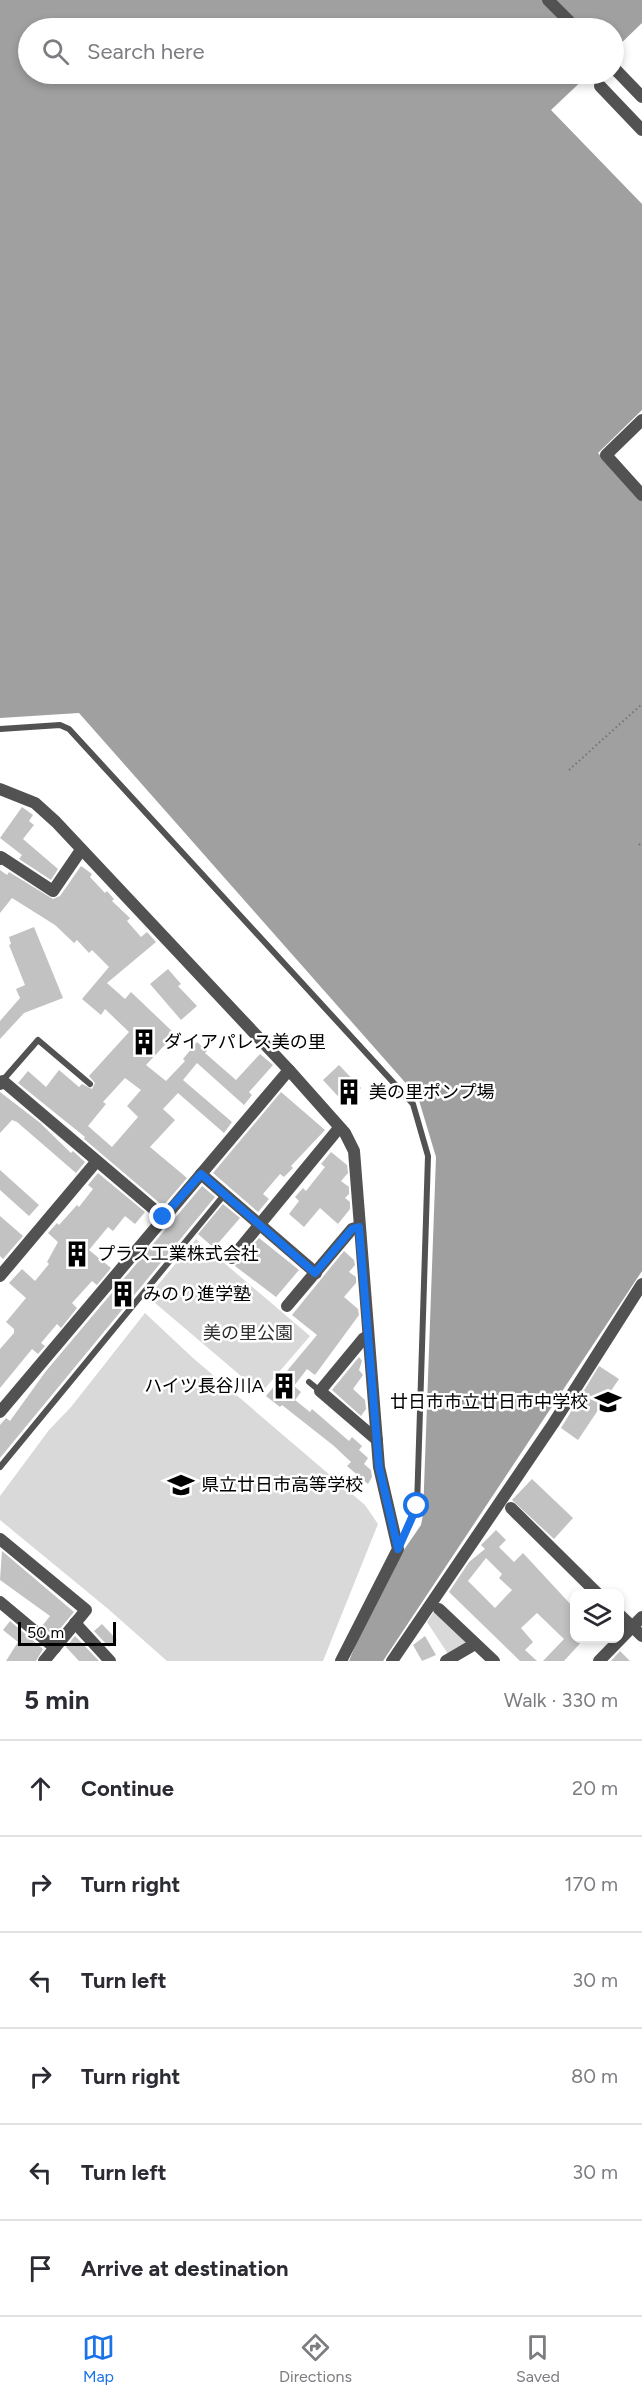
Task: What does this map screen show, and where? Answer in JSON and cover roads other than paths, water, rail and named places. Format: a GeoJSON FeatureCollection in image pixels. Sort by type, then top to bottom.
{"type":"FeatureCollection","features":[{"type":"Feature","properties":{"kind":"street"},"geometry":{"type":"LineString","coordinates":[[548,0],[566,18]]}},
{"type":"Feature","properties":{"kind":"street"},"geometry":{"type":"LineString","coordinates":[[624,78],[642,97]]}},
{"type":"Feature","properties":{"kind":"street"},"geometry":{"type":"LineString","coordinates":[[600,86],[642,130]]}},
{"type":"Feature","properties":{"kind":"street"},"geometry":{"type":"LineString","coordinates":[[642,420],[606,455],[642,495]]}},
{"type":"Feature","properties":{"kind":"street"},"geometry":{"type":"LineString","coordinates":[[0,789],[35,803],[81,850],[289,1070],[339,1128],[354,1151],[379,1467],[398,1549],[341,1661]]}},
{"type":"Feature","properties":{"kind":"street"},"geometry":{"type":"LineString","coordinates":[[0,859],[1,857],[53,891],[81,850]]}},
{"type":"Feature","properties":{"kind":"street"},"geometry":{"type":"LineString","coordinates":[[0,1412],[289,1070]]}},
{"type":"Feature","properties":{"kind":"street"},"geometry":{"type":"LineString","coordinates":[[1,1082],[163,1217]]}},
{"type":"Feature","properties":{"kind":"street"},"geometry":{"type":"LineString","coordinates":[[232,1258],[339,1128]]}},
{"type":"Feature","properties":{"kind":"street"},"geometry":{"type":"LineString","coordinates":[[0,1276],[96,1162]]}},
{"type":"Feature","properties":{"kind":"street"},"geometry":{"type":"LineString","coordinates":[[201,1174],[315,1273]]}},
{"type":"Feature","properties":{"kind":"street"},"geometry":{"type":"LineString","coordinates":[[287,1306],[352,1229],[359,1227]]}},
{"type":"Feature","properties":{"kind":"street"},"geometry":{"type":"LineString","coordinates":[[392,1661],[553,1424],[642,1284]]}},
{"type":"Feature","properties":{"kind":"street"},"geometry":{"type":"LineString","coordinates":[[368,1336],[320,1391],[377,1440]]}},
{"type":"Feature","properties":{"kind":"street"},"geometry":{"type":"LineString","coordinates":[[511,1508],[594,1589]]}},
{"type":"Feature","properties":{"kind":"street"},"geometry":{"type":"LineString","coordinates":[[0,1539],[87,1610],[44,1661]]}},
{"type":"Feature","properties":{"kind":"street"},"geometry":{"type":"LineString","coordinates":[[0,1602],[55,1648]]}},
{"type":"Feature","properties":{"kind":"street"},"geometry":{"type":"LineString","coordinates":[[439,1609],[494,1661]]}},
{"type":"Feature","properties":{"kind":"street"},"geometry":{"type":"LineString","coordinates":[[599,1661],[642,1617]]}},
{"type":"Feature","properties":{"kind":"street"},"geometry":{"type":"LineString","coordinates":[[624,1619],[642,1636]]}},
{"type":"Feature","properties":{"kind":"street"},"geometry":{"type":"LineString","coordinates":[[75,1623],[110,1661]]}},
{"type":"Feature","properties":{"kind":"street"},"geometry":{"type":"LineString","coordinates":[[446,1661],[475,1644]]}},
{"type":"Feature","properties":{"kind":"lane"},"geometry":{"type":"LineString","coordinates":[[0,729],[60,725],[69,729],[413,1104],[428,1156],[417,1506],[398,1549]]}},
{"type":"Feature","properties":{"kind":"lane"},"geometry":{"type":"LineString","coordinates":[[1,1082],[38,1040],[90,1084]]}},
{"type":"Feature","properties":{"kind":"lane"},"geometry":{"type":"LineString","coordinates":[[0,1467],[224,1195]]}},
{"type":"Feature","properties":{"kind":"lane"},"geometry":{"type":"LineString","coordinates":[[309,1382],[320,1391]]}},
{"type":"Feature","properties":{"kind":"place","name":"ダイアパレス美の里"},"geometry":{"type":"Point","coordinates":[144,1042]}},
{"type":"Feature","properties":{"kind":"place","name":"美の里ポンプ場"},"geometry":{"type":"Point","coordinates":[349,1092]}},
{"type":"Feature","properties":{"kind":"place","name":"プラス工業株式会社"},"geometry":{"type":"Point","coordinates":[77,1254]}},
{"type":"Feature","properties":{"kind":"place","name":"みのり進学塾"},"geometry":{"type":"Point","coordinates":[123,1294]}},
{"type":"Feature","properties":{"kind":"place","name":"ハイツ長谷川A"},"geometry":{"type":"Point","coordinates":[284,1386]}},
{"type":"Feature","properties":{"kind":"place","name":"廿日市市立廿日市中学校"},"geometry":{"type":"Point","coordinates":[608,1402]}},
{"type":"Feature","properties":{"kind":"place","name":"県立廿日市高等学校"},"geometry":{"type":"Point","coordinates":[181,1485]}},
{"type":"Feature","properties":{"kind":"park label","name":"美の里公園"},"geometry":{"type":"Point","coordinates":[248,1333]}}]}
